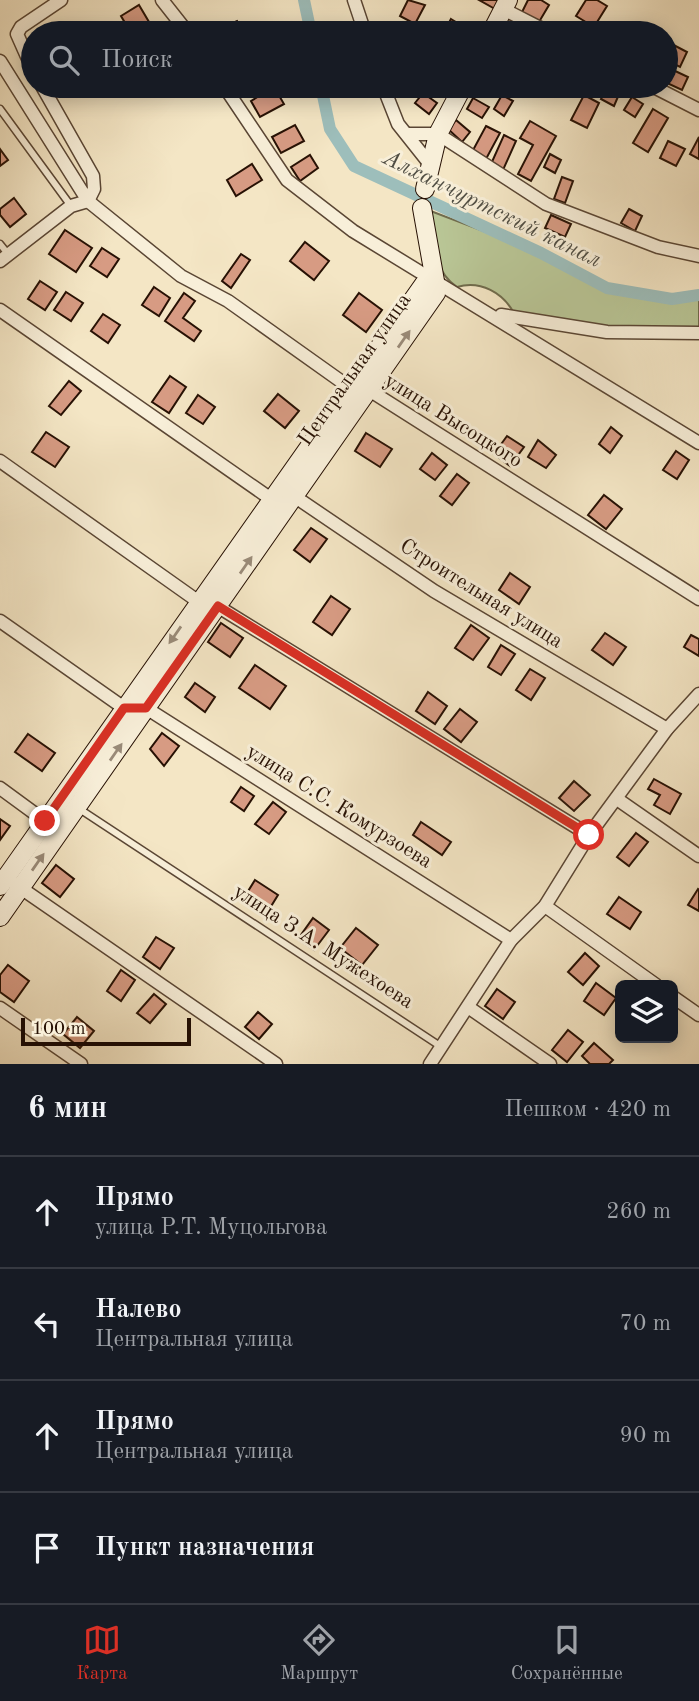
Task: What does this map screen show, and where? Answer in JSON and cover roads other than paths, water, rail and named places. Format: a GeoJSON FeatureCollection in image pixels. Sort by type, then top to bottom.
{"type":"FeatureCollection","features":[{"type":"Feature","properties":{"kind":"street"},"geometry":{"type":"LineString","coordinates":[[30,21],[61,0]]}},
{"type":"Feature","properties":{"kind":"street"},"geometry":{"type":"LineString","coordinates":[[162,0],[179,21]]}},
{"type":"Feature","properties":{"kind":"street"},"geometry":{"type":"LineString","coordinates":[[354,0],[361,21]]}},
{"type":"Feature","properties":{"kind":"street"},"geometry":{"type":"LineString","coordinates":[[497,21],[506,5],[531,21]]}},
{"type":"Feature","properties":{"kind":"street"},"geometry":{"type":"LineString","coordinates":[[21,27],[16,34],[21,45]]}},
{"type":"Feature","properties":{"kind":"street","name":"улица Высоцкого"},"geometry":{"type":"LineString","coordinates":[[0,61],[21,94]]}},
{"type":"Feature","properties":{"kind":"street","name":"улица Высоцкого"},"geometry":{"type":"LineString","coordinates":[[23,98],[88,201],[181,276],[228,301],[349,387],[369,390],[699,599]]}},
{"type":"Feature","properties":{"kind":"street"},"geometry":{"type":"LineString","coordinates":[[3,253],[71,206],[88,201],[94,189],[93,176],[49,98]]}},
{"type":"Feature","properties":{"kind":"street"},"geometry":{"type":"LineString","coordinates":[[232,98],[287,180],[353,231],[433,284],[493,314],[699,443]]}},
{"type":"Feature","properties":{"kind":"street"},"geometry":{"type":"LineString","coordinates":[[388,98],[398,124],[409,134],[429,163]]}},
{"type":"Feature","properties":{"kind":"street"},"geometry":{"type":"LineString","coordinates":[[425,188],[438,134],[457,98]]}},
{"type":"Feature","properties":{"kind":"street"},"geometry":{"type":"LineString","coordinates":[[676,98],[699,110]]}},
{"type":"Feature","properties":{"kind":"street"},"geometry":{"type":"LineString","coordinates":[[409,134],[438,134],[546,204],[658,247],[699,256]]}},
{"type":"Feature","properties":{"kind":"street"},"geometry":{"type":"LineString","coordinates":[[422,208],[433,284]]}},
{"type":"Feature","properties":{"kind":"street","name":"Центральная улица"},"geometry":{"type":"LineString","coordinates":[[0,917],[9,884],[45,821],[69,803],[124,708],[199,602],[281,494],[369,390],[436,293],[433,284],[424,284],[349,387],[281,494],[218,606],[146,708],[69,803],[9,884]]}},
{"type":"Feature","properties":{"kind":"street","name":"Строительная улица"},"geometry":{"type":"LineString","coordinates":[[0,310],[434,591],[667,729]]}},
{"type":"Feature","properties":{"kind":"street"},"geometry":{"type":"LineString","coordinates":[[493,314],[607,331],[699,332]]}},
{"type":"Feature","properties":{"kind":"street"},"geometry":{"type":"LineString","coordinates":[[0,461],[199,602],[218,606],[589,835]]}},
{"type":"Feature","properties":{"kind":"street"},"geometry":{"type":"LineString","coordinates":[[0,621],[124,708],[146,708]]}},
{"type":"Feature","properties":{"kind":"street"},"geometry":{"type":"LineString","coordinates":[[430,1064],[511,940],[545,906],[589,835],[667,729],[699,695]]}},
{"type":"Feature","properties":{"kind":"street","name":"улица С.С. Комурзоева"},"geometry":{"type":"LineString","coordinates":[[146,708],[511,940]]}},
{"type":"Feature","properties":{"kind":"street"},"geometry":{"type":"LineString","coordinates":[[0,788],[45,821]]}},
{"type":"Feature","properties":{"kind":"street"},"geometry":{"type":"LineString","coordinates":[[617,799],[699,856]]}},
{"type":"Feature","properties":{"kind":"street"},"geometry":{"type":"LineString","coordinates":[[9,884],[276,1064]]}},
{"type":"Feature","properties":{"kind":"street"},"geometry":{"type":"LineString","coordinates":[[545,906],[649,980]]}},
{"type":"Feature","properties":{"kind":"street"},"geometry":{"type":"LineString","coordinates":[[678,1001],[699,1016]]}},
{"type":"Feature","properties":{"kind":"street"},"geometry":{"type":"LineString","coordinates":[[468,1007],[550,1064]]}},
{"type":"Feature","properties":{"kind":"street"},"geometry":{"type":"LineString","coordinates":[[0,1008],[81,1064]]}},
{"type":"Feature","properties":{"kind":"lane"},"geometry":{"type":"LineString","coordinates":[[0,109],[71,206]]}},
{"type":"Feature","properties":{"kind":"lane","name":"улица З.А. Мужехоева"},"geometry":{"type":"LineString","coordinates":[[69,803],[441,1047]]}},
{"type":"Feature","properties":{"kind":"waterway","name":"Алханчуртский канал"},"geometry":{"type":"LineString","coordinates":[[304,0],[308,21]]}},
{"type":"Feature","properties":{"kind":"waterway","name":"Алханчуртский канал"},"geometry":{"type":"LineString","coordinates":[[324,98],[330,129],[354,166],[541,253],[607,288],[672,299],[699,295]]}}]}
